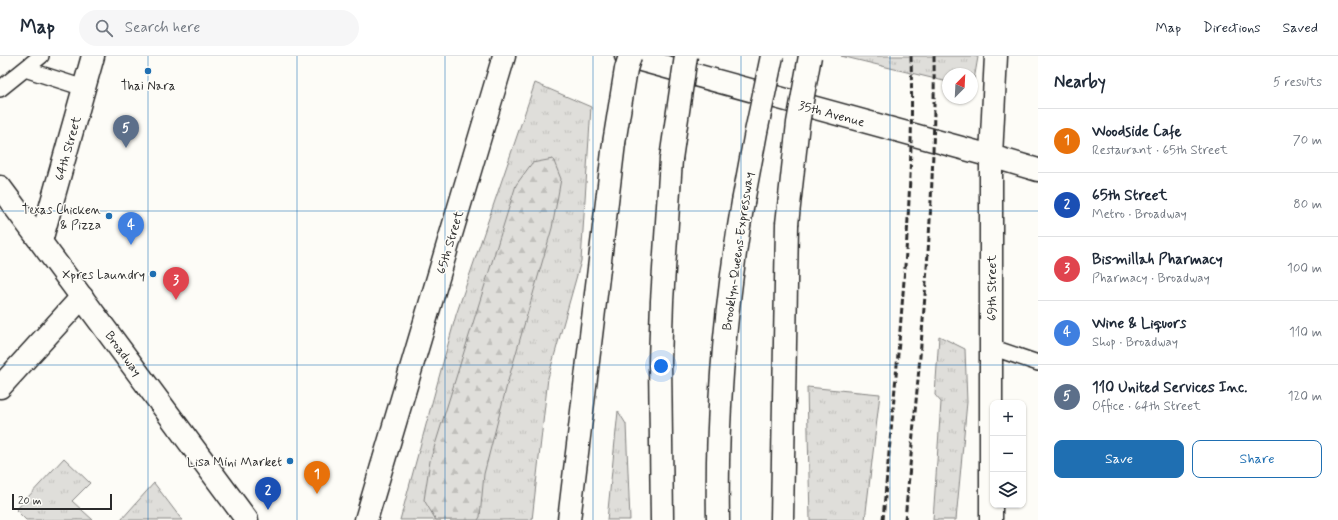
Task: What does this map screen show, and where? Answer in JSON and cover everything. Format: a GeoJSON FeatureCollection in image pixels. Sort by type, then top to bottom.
{"type":"FeatureCollection","features":[{"type":"Feature","properties":{"kind":"main road","name":"64th Street"},"geometry":{"type":"LineString","coordinates":[[41,240],[93,56]]}},
{"type":"Feature","properties":{"kind":"main road","name":"65th Street"},"geometry":{"type":"LineString","coordinates":[[366,520],[504,56]]}},
{"type":"Feature","properties":{"kind":"main road","name":"35th Avenue"},"geometry":{"type":"LineString","coordinates":[[626,56],[1038,170]]}},
{"type":"Feature","properties":{"kind":"main road"},"geometry":{"type":"LineString","coordinates":[[569,520],[614,143],[626,69],[630,56]]}},
{"type":"Feature","properties":{"kind":"main road"},"geometry":{"type":"LineString","coordinates":[[662,520],[660,361],[662,294],[671,159],[686,56]]}},
{"type":"Feature","properties":{"kind":"main road","name":"Brooklyn-Queens Expressway"},"geometry":{"type":"LineString","coordinates":[[718,520],[719,436],[726,318],[734,252],[756,132],[772,56]]}},
{"type":"Feature","properties":{"kind":"main road"},"geometry":{"type":"LineString","coordinates":[[782,520],[787,224],[798,123],[810,56]]}},
{"type":"Feature","properties":{"kind":"main road","name":"69th Street"},"geometry":{"type":"LineString","coordinates":[[991,520],[991,156],[996,56]]}},
{"type":"Feature","properties":{"kind":"main road","name":"Broadway"},"geometry":{"type":"LineString","coordinates":[[0,187],[41,240],[246,520]]}},
{"type":"Feature","properties":{"kind":"main road"},"geometry":{"type":"LineString","coordinates":[[0,387],[82,297]]}},
{"type":"Feature","properties":{"kind":"main road"},"geometry":{"type":"LineString","coordinates":[[561,520],[571,498]]}},
{"type":"Feature","properties":{"kind":"lane"},"geometry":{"type":"LineString","coordinates":[[0,89],[26,64],[84,88]]}},
{"type":"Feature","properties":{"kind":"lane"},"geometry":{"type":"LineString","coordinates":[[991,347],[1038,363]]}},
{"type":"Feature","properties":{"kind":"green space"},"geometry":{"type":"Polygon","coordinates":[[[841,56],[978,57],[976,68],[942,68],[942,81],[841,56]]]}},
{"type":"Feature","properties":{"kind":"green space"},"geometry":{"type":"Polygon","coordinates":[[[535,83],[591,107],[581,261],[548,378],[532,520],[400,520],[456,315],[535,83]]]}},
{"type":"Feature","properties":{"kind":"green space"},"geometry":{"type":"Polygon","coordinates":[[[553,159],[561,179],[552,228],[508,381],[484,474],[480,517],[478,520],[436,520],[424,500],[430,461],[516,185],[532,163],[553,159]]]}},
{"type":"Feature","properties":{"kind":"green space"},"geometry":{"type":"Polygon","coordinates":[[[939,336],[965,349],[967,402],[956,520],[933,520],[941,402],[935,395],[939,336]]]}},
{"type":"Feature","properties":{"kind":"green space"},"geometry":{"type":"Polygon","coordinates":[[[807,387],[880,394],[865,520],[810,520],[807,387]]]}},
{"type":"Feature","properties":{"kind":"green space"},"geometry":{"type":"Polygon","coordinates":[[[618,411],[626,424],[630,520],[607,520],[618,411]]]}},
{"type":"Feature","properties":{"kind":"green space"},"geometry":{"type":"Polygon","coordinates":[[[64,458],[90,483],[72,501],[93,520],[26,520],[16,510],[64,458]]]}},
{"type":"Feature","properties":{"kind":"green space"},"geometry":{"type":"Polygon","coordinates":[[[154,483],[182,520],[121,520],[154,483]]]}},
{"type":"Feature","properties":{"kind":"railway"},"geometry":{"type":"LineString","coordinates":[[883,520],[899,346],[907,230],[910,172],[911,56]]}},
{"type":"Feature","properties":{"kind":"railway"},"geometry":{"type":"LineString","coordinates":[[905,520],[926,288],[932,172],[934,56]]}},
{"type":"Feature","properties":{"kind":"place","name":"Thai Nara"},"geometry":{"type":"Point","coordinates":[148,71]}},
{"type":"Feature","properties":{"kind":"place","name":"110 United Services Inc."},"geometry":{"type":"Point","coordinates":[126,148]}},
{"type":"Feature","properties":{"kind":"place","name":"Texas Chicken & Pizza"},"geometry":{"type":"Point","coordinates":[109,216]}},
{"type":"Feature","properties":{"kind":"place","name":"Wine & Liquors"},"geometry":{"type":"Point","coordinates":[131,245]}},
{"type":"Feature","properties":{"kind":"place","name":"Xpres Laundry"},"geometry":{"type":"Point","coordinates":[153,274]}},
{"type":"Feature","properties":{"kind":"place","name":"Bismillah Pharmacy"},"geometry":{"type":"Point","coordinates":[176,300]}},
{"type":"Feature","properties":{"kind":"place","name":"Lisa Mini Market"},"geometry":{"type":"Point","coordinates":[290,461]}},
{"type":"Feature","properties":{"kind":"place","name":"Woodside Cafe"},"geometry":{"type":"Point","coordinates":[317,494]}},
{"type":"Feature","properties":{"kind":"place","name":"65th Street"},"geometry":{"type":"Point","coordinates":[268,510]}}]}
